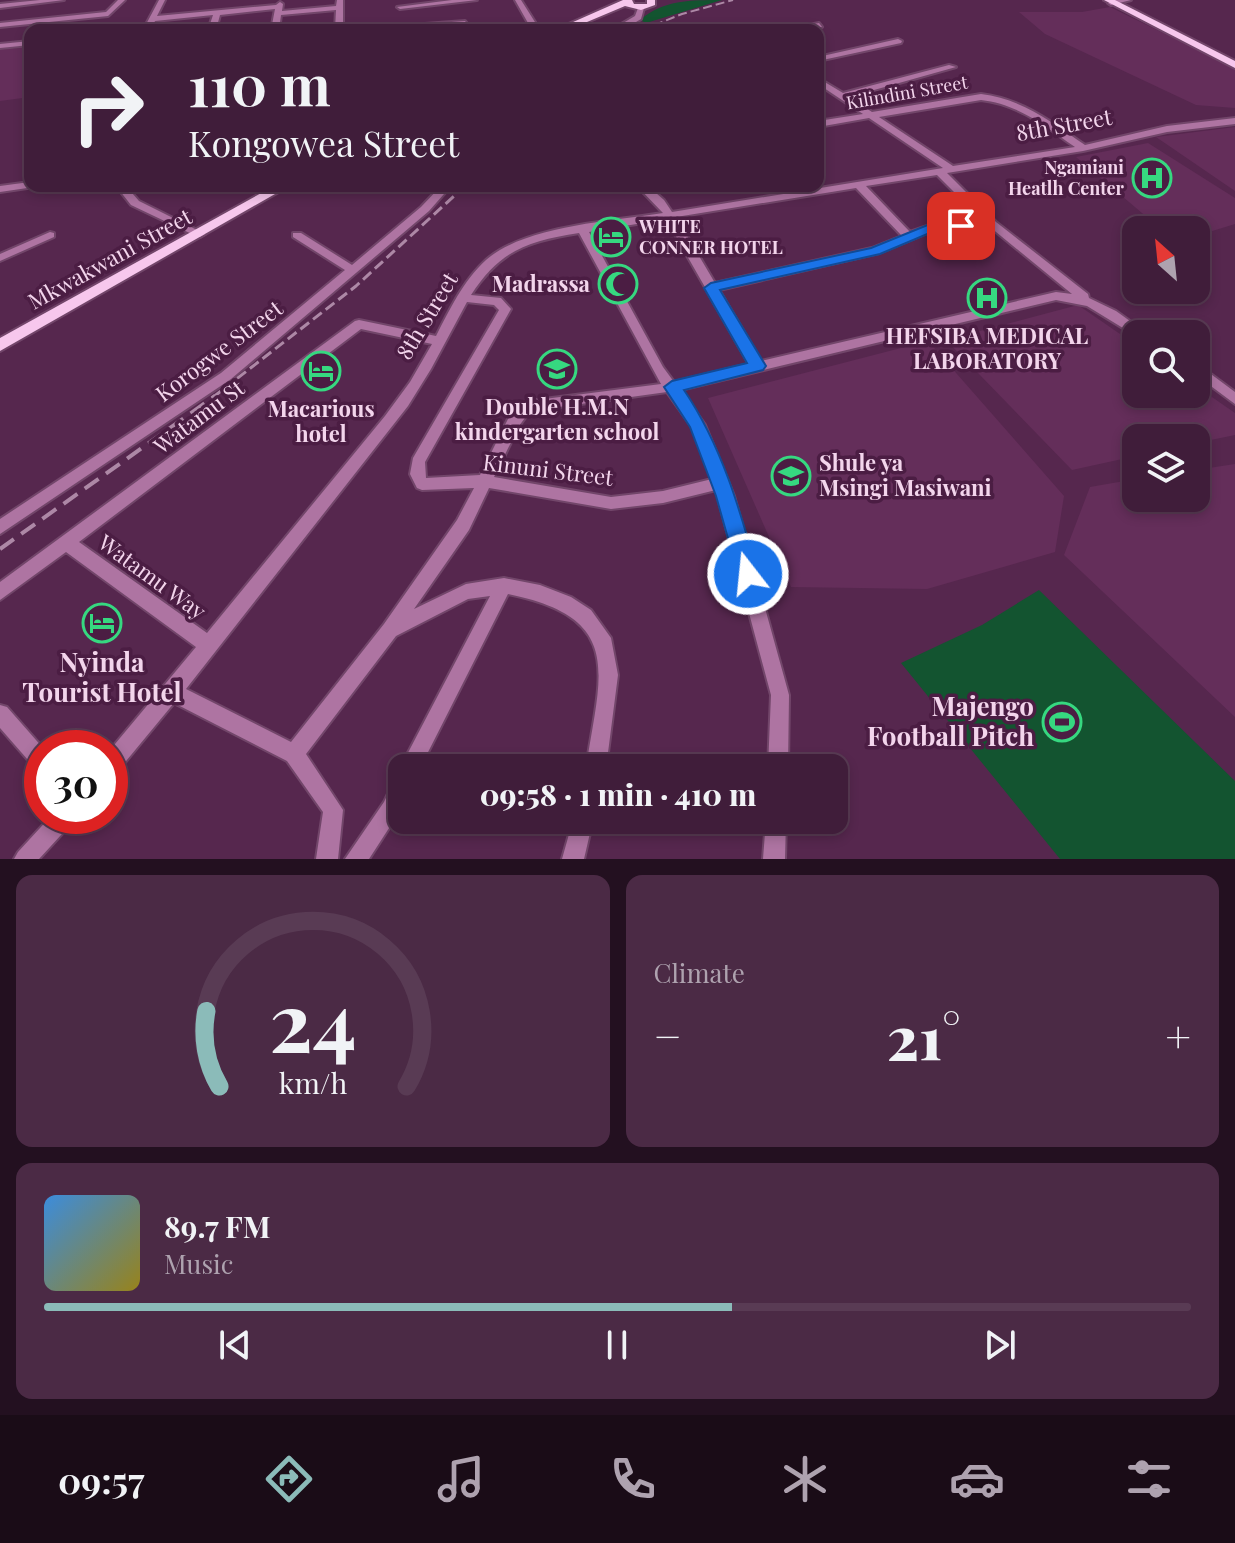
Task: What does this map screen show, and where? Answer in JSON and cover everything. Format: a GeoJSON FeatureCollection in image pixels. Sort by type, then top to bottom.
{"type":"FeatureCollection","features":[{"type":"Feature","properties":{"kind":"main road"},"geometry":{"type":"LineString","coordinates":[[575,24],[632,4],[655,1]]}},
{"type":"Feature","properties":{"kind":"main road"},"geometry":{"type":"LineString","coordinates":[[1119,1],[1235,55]]}},
{"type":"Feature","properties":{"kind":"main road"},"geometry":{"type":"LineString","coordinates":[[1119,1],[1161,28],[1235,65]]}},
{"type":"Feature","properties":{"kind":"main road"},"geometry":{"type":"LineString","coordinates":[[1161,28],[1175,26]]}},
{"type":"Feature","properties":{"kind":"main road","name":"Mkwakwani Street"},"geometry":{"type":"LineString","coordinates":[[0,345],[273,192]]}},
{"type":"Feature","properties":{"kind":"street"},"geometry":{"type":"LineString","coordinates":[[0,6],[61,0]]}},
{"type":"Feature","properties":{"kind":"street"},"geometry":{"type":"LineString","coordinates":[[0,25],[108,14],[122,0]]}},
{"type":"Feature","properties":{"kind":"street"},"geometry":{"type":"LineString","coordinates":[[150,24],[162,0]]}},
{"type":"Feature","properties":{"kind":"street"},"geometry":{"type":"LineString","coordinates":[[398,24],[400,4],[474,0]]}},
{"type":"Feature","properties":{"kind":"street"},"geometry":{"type":"LineString","coordinates":[[518,0],[532,24]]}},
{"type":"Feature","properties":{"kind":"street"},"geometry":{"type":"LineString","coordinates":[[153,19],[340,4],[339,24]]}},
{"type":"Feature","properties":{"kind":"street"},"geometry":{"type":"LineString","coordinates":[[628,24],[638,17],[632,4]]}},
{"type":"Feature","properties":{"kind":"street"},"geometry":{"type":"LineString","coordinates":[[214,24],[217,14]]}},
{"type":"Feature","properties":{"kind":"street"},"geometry":{"type":"LineString","coordinates":[[454,24],[465,23]]}},
{"type":"Feature","properties":{"kind":"street"},"geometry":{"type":"LineString","coordinates":[[824,58],[898,41]]}},
{"type":"Feature","properties":{"kind":"street"},"geometry":{"type":"LineString","coordinates":[[0,46],[24,44]]}},
{"type":"Feature","properties":{"kind":"street"},"geometry":{"type":"LineString","coordinates":[[842,96],[952,67]]}},
{"type":"Feature","properties":{"kind":"street"},"geometry":{"type":"LineString","coordinates":[[824,84],[945,170],[992,224],[1122,321]]}},
{"type":"Feature","properties":{"kind":"street","name":"Kilindini Street"},"geometry":{"type":"LineString","coordinates":[[824,123],[995,97],[1026,110],[1083,148]]}},
{"type":"Feature","properties":{"kind":"street","name":"8th Street"},"geometry":{"type":"LineString","coordinates":[[824,190],[1083,148],[1167,129],[1235,121]]}},
{"type":"Feature","properties":{"kind":"street"},"geometry":{"type":"LineString","coordinates":[[858,184],[910,238]]}},
{"type":"Feature","properties":{"kind":"street"},"geometry":{"type":"LineString","coordinates":[[0,189],[24,186]]}},
{"type":"Feature","properties":{"kind":"street"},"geometry":{"type":"LineString","coordinates":[[126,192],[135,203],[200,234]]}},
{"type":"Feature","properties":{"kind":"street","name":"Korogwe Street"},"geometry":{"type":"LineString","coordinates":[[0,527],[226,376],[425,209],[441,192]]}},
{"type":"Feature","properties":{"kind":"street"},"geometry":{"type":"LineString","coordinates":[[649,192],[669,215],[757,366]]}},
{"type":"Feature","properties":{"kind":"street","name":"8th Street"},"geometry":{"type":"LineString","coordinates":[[128,744],[362,458],[409,394],[462,298],[498,255],[534,238],[809,192]]}},
{"type":"Feature","properties":{"kind":"street"},"geometry":{"type":"LineString","coordinates":[[711,288],[875,251],[930,228],[992,224]]}},
{"type":"Feature","properties":{"kind":"street"},"geometry":{"type":"LineString","coordinates":[[582,229],[658,370],[698,425],[720,483],[780,695],[778,754]]}},
{"type":"Feature","properties":{"kind":"street"},"geometry":{"type":"LineString","coordinates":[[0,258],[50,235]]}},
{"type":"Feature","properties":{"kind":"street"},"geometry":{"type":"LineString","coordinates":[[297,235],[352,270]]}},
{"type":"Feature","properties":{"kind":"street"},"geometry":{"type":"LineString","coordinates":[[294,754],[390,630],[463,525],[513,423],[526,406],[672,387],[1056,296],[1073,296],[1094,303]]}},
{"type":"Feature","properties":{"kind":"street","name":"Kinuni Street"},"geometry":{"type":"LineString","coordinates":[[462,298],[497,301],[505,309],[418,462],[417,474],[422,484],[484,481],[611,503],[663,497],[720,483]]}},
{"type":"Feature","properties":{"kind":"street","name":"Watamu St"},"geometry":{"type":"LineString","coordinates":[[0,592],[359,324],[439,341]]}},
{"type":"Feature","properties":{"kind":"street"},"geometry":{"type":"LineString","coordinates":[[1210,379],[1235,399]]}},
{"type":"Feature","properties":{"kind":"street","name":"Watamu Way"},"geometry":{"type":"LineString","coordinates":[[67,543],[210,646]]}},
{"type":"Feature","properties":{"kind":"street"},"geometry":{"type":"LineString","coordinates":[[390,630],[466,592],[504,586],[540,593],[565,603],[585,616],[602,638],[609,675],[598,754]]}},
{"type":"Feature","properties":{"kind":"street"},"geometry":{"type":"LineString","coordinates":[[417,754],[504,586]]}},
{"type":"Feature","properties":{"kind":"street"},"geometry":{"type":"LineString","coordinates":[[173,692],[294,754],[333,810],[327,859]]}},
{"type":"Feature","properties":{"kind":"street"},"geometry":{"type":"LineString","coordinates":[[0,714],[24,741]]}},
{"type":"Feature","properties":{"kind":"street"},"geometry":{"type":"LineString","coordinates":[[356,859],[388,813]]}},
{"type":"Feature","properties":{"kind":"street"},"geometry":{"type":"LineString","coordinates":[[25,859],[48,834]]}},
{"type":"Feature","properties":{"kind":"street"},"geometry":{"type":"LineString","coordinates":[[573,859],[579,834]]}},
{"type":"Feature","properties":{"kind":"street"},"geometry":{"type":"LineString","coordinates":[[774,859],[775,834]]}},
{"type":"Feature","properties":{"kind":"shaded area"},"geometry":{"type":"Polygon","coordinates":[[[1110,7],[1235,68],[1235,108],[1196,105],[1045,34],[1019,12],[1082,12],[1110,7]]]}},
{"type":"Feature","properties":{"kind":"shaded area"},"geometry":{"type":"Polygon","coordinates":[[[24,48],[24,98],[0,101],[0,50],[24,48]]]}},
{"type":"Feature","properties":{"kind":"shaded area"},"geometry":{"type":"Polygon","coordinates":[[[1235,127],[1235,191],[1156,137],[1235,127]]]}},
{"type":"Feature","properties":{"kind":"shaded area","name":"Ngamiani Heatlh Center"},"geometry":{"type":"Polygon","coordinates":[[[1148,143],[1235,198],[1235,224],[1210,232],[1210,216],[1146,216],[1076,157],[1148,143]]]}},
{"type":"Feature","properties":{"kind":"shaded area"},"geometry":{"type":"Polygon","coordinates":[[[1078,305],[1122,335],[1122,408],[1210,408],[1210,396],[1235,413],[1235,435],[1210,440],[1210,424],[1122,424],[1122,459],[1072,470],[946,340],[1078,305]]]}},
{"type":"Feature","properties":{"kind":"shaded area"},"geometry":{"type":"Polygon","coordinates":[[[928,341],[1064,496],[1055,552],[927,589],[791,587],[708,398],[928,341]]]}},
{"type":"Feature","properties":{"kind":"shaded area"},"geometry":{"type":"Polygon","coordinates":[[[1235,464],[1235,717],[1064,555],[1090,487],[1122,481],[1122,512],[1210,512],[1210,468],[1235,464]]]}},
{"type":"Feature","properties":{"kind":"green space"},"geometry":{"type":"Polygon","coordinates":[[[722,0],[646,23],[640,20],[668,5],[722,0]]]}},
{"type":"Feature","properties":{"kind":"green space","name":"Majengo Football Pitch"},"geometry":{"type":"Polygon","coordinates":[[[1039,590],[1235,781],[1235,859],[1060,859],[901,663],[982,625],[1039,590]]]}},
{"type":"Feature","properties":{"kind":"railway"},"geometry":{"type":"LineString","coordinates":[[657,24],[733,0]]}},
{"type":"Feature","properties":{"kind":"railway"},"geometry":{"type":"LineString","coordinates":[[212,398],[356,286],[458,192]]}},
{"type":"Feature","properties":{"kind":"railway"},"geometry":{"type":"LineString","coordinates":[[0,549],[215,396]]}},
{"type":"Feature","properties":{"kind":"place","name":"Ngamiani Heatlh Center"},"geometry":{"type":"Point","coordinates":[1152,178]}},
{"type":"Feature","properties":{"kind":"place","name":"WHITE CONNER HOTEL"},"geometry":{"type":"Point","coordinates":[611,237]}},
{"type":"Feature","properties":{"kind":"place","name":"Madrassa"},"geometry":{"type":"Point","coordinates":[618,284]}},
{"type":"Feature","properties":{"kind":"place","name":"HEFSIBA MEDICAL LABORATORY"},"geometry":{"type":"Point","coordinates":[987,298]}},
{"type":"Feature","properties":{"kind":"place","name":"Double H.M.N kindergarten school"},"geometry":{"type":"Point","coordinates":[557,369]}},
{"type":"Feature","properties":{"kind":"place","name":"Macarious hotel"},"geometry":{"type":"Point","coordinates":[321,371]}},
{"type":"Feature","properties":{"kind":"place","name":"Shule ya Msingi Masiwani"},"geometry":{"type":"Point","coordinates":[791,476]}},
{"type":"Feature","properties":{"kind":"place","name":"Nyinda Tourist Hotel"},"geometry":{"type":"Point","coordinates":[102,623]}},
{"type":"Feature","properties":{"kind":"place","name":"Majengo Football Pitch"},"geometry":{"type":"Point","coordinates":[1062,722]}},
{"type":"Feature","properties":{"kind":"route"},"geometry":{"type":"LineString","coordinates":[[748,574],[726,496],[698,425],[672,387],[757,366],[711,288],[875,251],[896,245],[930,228],[961,226]]}}]}
